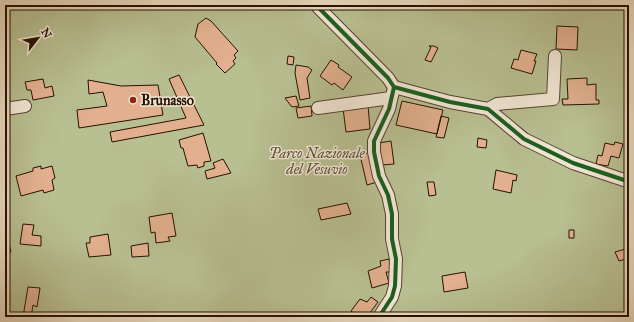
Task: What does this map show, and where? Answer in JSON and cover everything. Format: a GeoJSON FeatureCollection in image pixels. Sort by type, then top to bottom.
{"type":"FeatureCollection","features":[{"type":"Feature","properties":{"kind":"street"},"geometry":{"type":"LineString","coordinates":[[316,5],[388,78],[393,92],[389,109],[374,141],[374,152],[379,176],[388,195],[392,214],[392,239],[396,259],[395,286],[392,297],[379,317]]}},
{"type":"Feature","properties":{"kind":"street"},"geometry":{"type":"LineString","coordinates":[[488,109],[497,104],[553,99],[555,56]]}},
{"type":"Feature","properties":{"kind":"street"},"geometry":{"type":"LineString","coordinates":[[318,108],[393,92],[488,109],[524,139],[573,163],[629,181]]}},
{"type":"Feature","properties":{"kind":"street"},"geometry":{"type":"LineString","coordinates":[[5,109],[25,106]]}},
{"type":"Feature","properties":{"kind":"green space","name":"Parco Nazionale del Vesuvio"},"geometry":{"type":"Polygon","coordinates":[[[5,5],[629,5],[629,317],[5,317],[5,5]]]}},
{"type":"Feature","properties":{"kind":"building"},"geometry":{"type":"Polygon","coordinates":[[[206,18],[211,21],[238,51],[234,55],[236,58],[233,61],[235,64],[225,73],[195,37],[198,24],[206,18]]]}},
{"type":"Feature","properties":{"kind":"building"},"geometry":{"type":"Polygon","coordinates":[[[557,26],[578,27],[577,50],[556,49],[557,26]]]}},
{"type":"Feature","properties":{"kind":"building"},"geometry":{"type":"Polygon","coordinates":[[[429,46],[438,48],[431,62],[425,60],[431,47],[429,46]]]}},
{"type":"Feature","properties":{"kind":"building"},"geometry":{"type":"Polygon","coordinates":[[[521,50],[537,54],[534,61],[536,61],[532,74],[511,68],[514,59],[518,60],[521,50]]]}},
{"type":"Feature","properties":{"kind":"building"},"geometry":{"type":"Polygon","coordinates":[[[288,56],[294,57],[293,65],[287,64],[288,56]]]}},
{"type":"Feature","properties":{"kind":"building"},"geometry":{"type":"Polygon","coordinates":[[[331,60],[352,77],[343,90],[334,83],[332,85],[320,76],[331,60]]]}},
{"type":"Feature","properties":{"kind":"building"},"geometry":{"type":"Polygon","coordinates":[[[296,65],[308,67],[312,70],[307,78],[310,98],[300,100],[295,73],[296,65]]]}},
{"type":"Feature","properties":{"kind":"building"},"geometry":{"type":"Polygon","coordinates":[[[179,75],[204,125],[112,142],[110,132],[186,118],[169,79],[179,75]]]}},
{"type":"Feature","properties":{"kind":"building"},"geometry":{"type":"Polygon","coordinates":[[[587,78],[587,85],[596,84],[596,100],[599,100],[599,104],[563,105],[562,99],[568,99],[567,79],[587,78]]]}},
{"type":"Feature","properties":{"kind":"building"},"geometry":{"type":"Polygon","coordinates":[[[43,79],[45,88],[52,86],[54,96],[33,100],[31,90],[27,90],[25,82],[43,79]]]}},
{"type":"Feature","properties":{"kind":"building","name":"Brunasso"},"geometry":{"type":"Polygon","coordinates":[[[88,80],[121,86],[158,85],[163,115],[79,128],[77,110],[107,106],[103,92],[89,94],[88,80]]]}},
{"type":"Feature","properties":{"kind":"building"},"geometry":{"type":"Polygon","coordinates":[[[296,96],[299,106],[292,107],[285,98],[296,96]]]}},
{"type":"Feature","properties":{"kind":"building"},"geometry":{"type":"Polygon","coordinates":[[[402,101],[443,110],[437,134],[396,125],[402,101]]]}},
{"type":"Feature","properties":{"kind":"building"},"geometry":{"type":"Polygon","coordinates":[[[368,105],[370,129],[346,132],[343,108],[368,105]]]}},
{"type":"Feature","properties":{"kind":"building"},"geometry":{"type":"Polygon","coordinates":[[[311,106],[312,116],[298,118],[296,108],[311,106]]]}},
{"type":"Feature","properties":{"kind":"building"},"geometry":{"type":"Polygon","coordinates":[[[441,116],[449,118],[444,138],[436,137],[441,116]]]}},
{"type":"Feature","properties":{"kind":"building"},"geometry":{"type":"Polygon","coordinates":[[[203,133],[211,161],[204,162],[204,166],[198,168],[197,165],[188,166],[179,140],[203,133]]]}},
{"type":"Feature","properties":{"kind":"building"},"geometry":{"type":"Polygon","coordinates":[[[478,138],[487,140],[486,148],[477,147],[478,138]]]}},
{"type":"Feature","properties":{"kind":"building"},"geometry":{"type":"Polygon","coordinates":[[[391,141],[394,164],[382,165],[379,143],[391,141]]]}},
{"type":"Feature","properties":{"kind":"building"},"geometry":{"type":"Polygon","coordinates":[[[615,142],[623,144],[619,158],[611,156],[608,166],[596,164],[598,155],[602,156],[605,143],[614,145],[615,142]]]}},
{"type":"Feature","properties":{"kind":"building"},"geometry":{"type":"Polygon","coordinates":[[[371,152],[377,182],[367,185],[360,155],[371,152]]]}},
{"type":"Feature","properties":{"kind":"building"},"geometry":{"type":"Polygon","coordinates":[[[223,159],[231,173],[207,179],[205,171],[215,168],[213,163],[223,159]]]}},
{"type":"Feature","properties":{"kind":"building"},"geometry":{"type":"Polygon","coordinates":[[[41,166],[41,169],[52,166],[55,178],[52,180],[54,190],[44,193],[43,190],[21,196],[16,176],[33,171],[33,168],[41,166]]]}},
{"type":"Feature","properties":{"kind":"building"},"geometry":{"type":"Polygon","coordinates":[[[496,170],[517,175],[516,181],[513,180],[511,193],[493,189],[496,170]]]}},
{"type":"Feature","properties":{"kind":"building"},"geometry":{"type":"Polygon","coordinates":[[[427,182],[434,182],[436,195],[429,196],[427,182]]]}},
{"type":"Feature","properties":{"kind":"building"},"geometry":{"type":"Polygon","coordinates":[[[347,203],[351,214],[321,220],[318,209],[347,203]]]}},
{"type":"Feature","properties":{"kind":"building"},"geometry":{"type":"Polygon","coordinates":[[[172,213],[176,236],[168,237],[170,241],[156,243],[155,232],[151,233],[149,217],[172,213]]]}},
{"type":"Feature","properties":{"kind":"building"},"geometry":{"type":"Polygon","coordinates":[[[23,224],[34,225],[32,235],[41,236],[41,246],[20,244],[23,224]]]}},
{"type":"Feature","properties":{"kind":"building"},"geometry":{"type":"Polygon","coordinates":[[[5,230],[11,252],[5,253],[5,230]]]}},
{"type":"Feature","properties":{"kind":"building"},"geometry":{"type":"Polygon","coordinates":[[[569,230],[574,230],[574,238],[569,238],[569,230]]]}},
{"type":"Feature","properties":{"kind":"building"},"geometry":{"type":"Polygon","coordinates":[[[108,234],[111,255],[89,257],[86,243],[90,243],[90,237],[108,234]]]}},
{"type":"Feature","properties":{"kind":"building"},"geometry":{"type":"Polygon","coordinates":[[[148,243],[149,256],[132,257],[131,246],[148,243]]]}},
{"type":"Feature","properties":{"kind":"building"},"geometry":{"type":"Polygon","coordinates":[[[629,248],[629,258],[619,261],[615,252],[629,248]]]}},
{"type":"Feature","properties":{"kind":"building"},"geometry":{"type":"Polygon","coordinates":[[[389,259],[392,272],[386,272],[389,283],[372,288],[368,271],[381,266],[380,261],[389,259]]]}},
{"type":"Feature","properties":{"kind":"building"},"geometry":{"type":"Polygon","coordinates":[[[465,272],[468,288],[444,292],[442,276],[465,272]]]}},
{"type":"Feature","properties":{"kind":"building"},"geometry":{"type":"Polygon","coordinates":[[[28,287],[40,288],[37,307],[33,305],[31,317],[23,317],[28,287]]]}},
{"type":"Feature","properties":{"kind":"building"},"geometry":{"type":"Polygon","coordinates":[[[371,297],[378,302],[367,317],[359,317],[351,311],[360,299],[367,302],[371,297]]]}},
{"type":"Feature","properties":{"kind":"cycle path"},"geometry":{"type":"LineString","coordinates":[[316,5],[388,78],[394,87],[389,109],[374,141],[374,152],[379,176],[388,195],[392,214],[392,239],[396,259],[395,286],[392,297],[379,317]]}},
{"type":"Feature","properties":{"kind":"cycle path"},"geometry":{"type":"LineString","coordinates":[[394,87],[450,102],[488,109],[524,139],[573,163],[629,181]]}},
{"type":"Feature","properties":{"kind":"place","name":"Brunasso"},"geometry":{"type":"Point","coordinates":[133,100]}}]}
